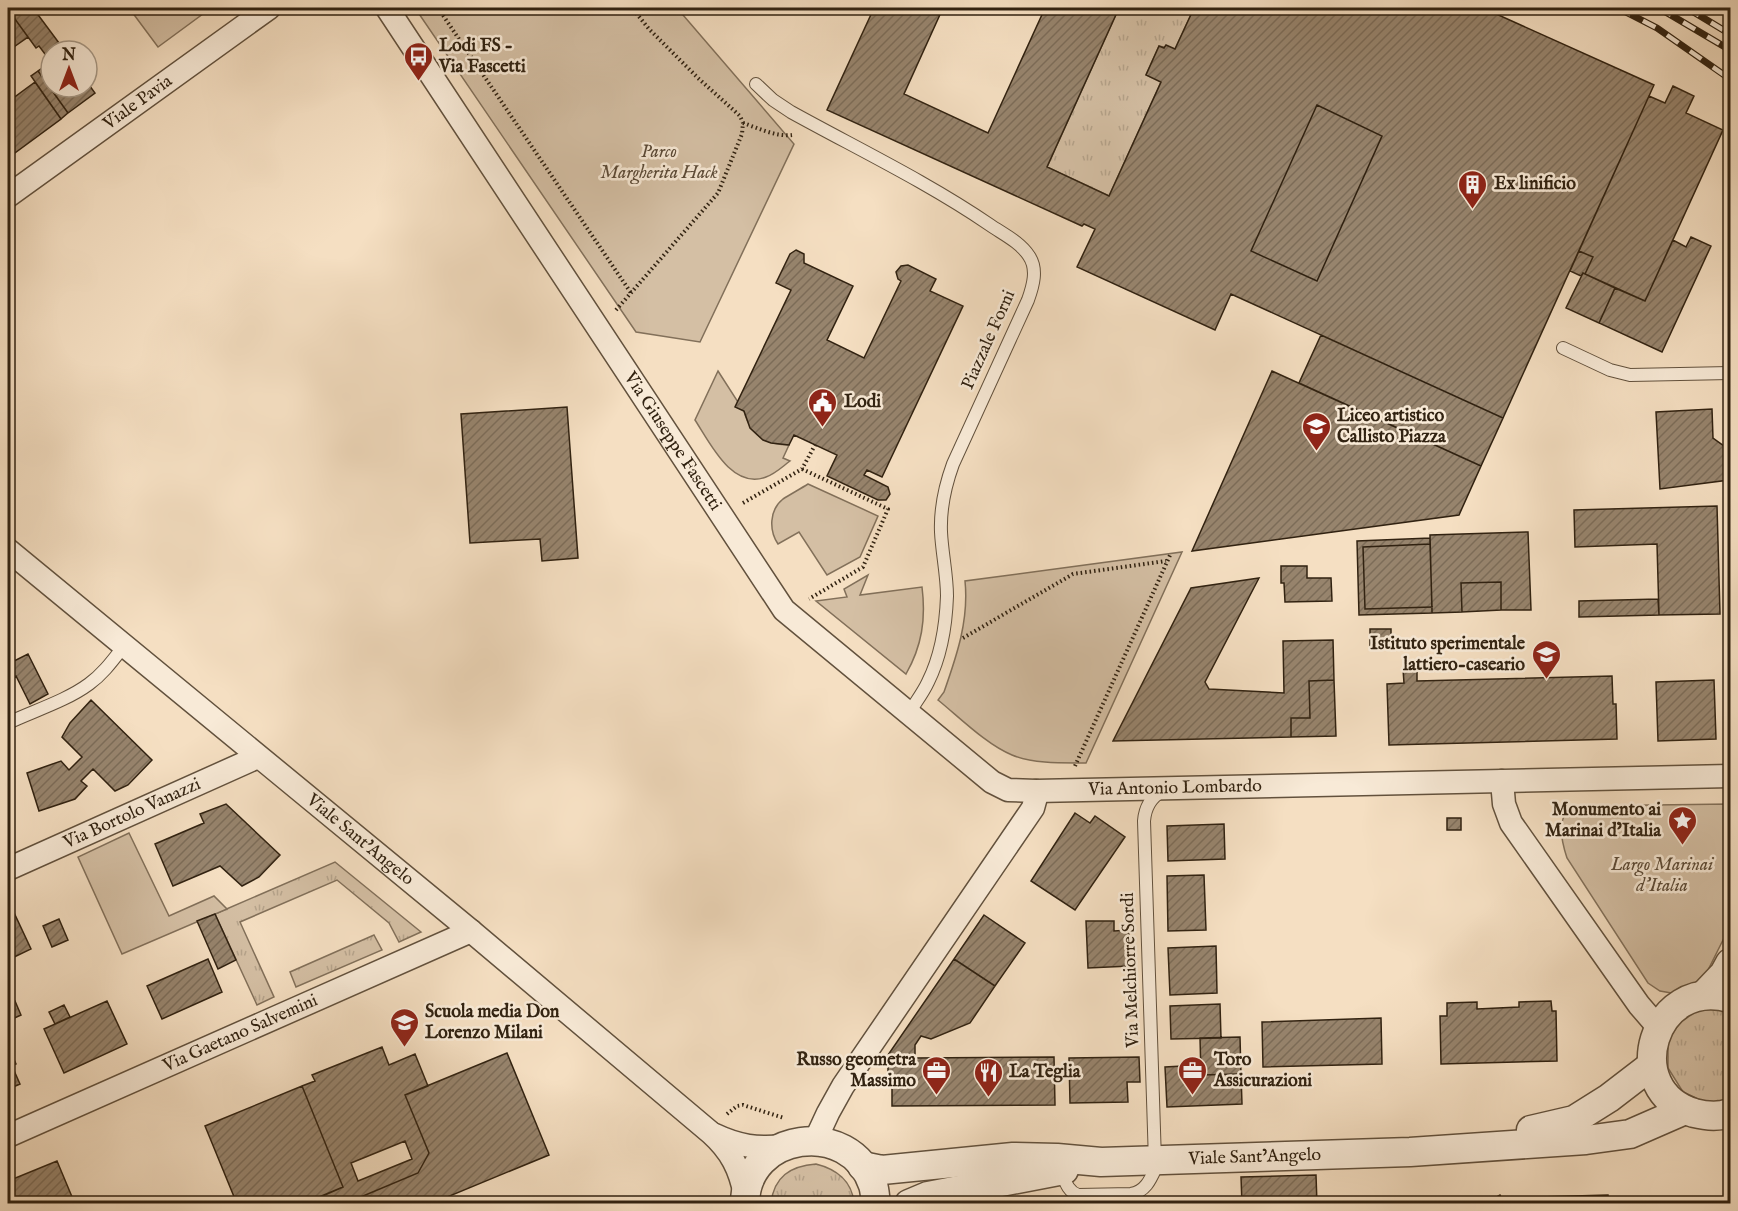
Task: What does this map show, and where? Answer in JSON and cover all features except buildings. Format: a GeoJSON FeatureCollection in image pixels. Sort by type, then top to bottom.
{"type":"FeatureCollection","features":[{"type":"Feature","properties":{"kind":"street","name":"Viale Pavia"},"geometry":{"type":"LineString","coordinates":[[8,196],[269,8]]}},
{"type":"Feature","properties":{"kind":"street","name":"Via Giuseppe Fascetti"},"geometry":{"type":"LineString","coordinates":[[387,8],[784,610],[992,782],[1008,790],[1036,791]]}},
{"type":"Feature","properties":{"kind":"street","name":"Viale Sant'Angelo"},"geometry":{"type":"LineString","coordinates":[[8,550],[471,931],[722,1142],[734,1160],[742,1180],[745,1199]]}},
{"type":"Feature","properties":{"kind":"street","name":"Via Bortolo Vanazzi"},"geometry":{"type":"LineString","coordinates":[[8,869],[258,757]]}},
{"type":"Feature","properties":{"kind":"street","name":"Via Antonio Lombardo"},"geometry":{"type":"LineString","coordinates":[[1036,791],[1731,776]]}},
{"type":"Feature","properties":{"kind":"street"},"geometry":{"type":"LineString","coordinates":[[1502,781],[1504,804],[1511,823],[1639,1005],[1658,1028]]}},
{"type":"Feature","properties":{"kind":"street"},"geometry":{"type":"LineString","coordinates":[[815,1141],[843,1086],[1033,808],[1036,791]]}},
{"type":"Feature","properties":{"kind":"street","name":"Via Gaetano Salvemini"},"geometry":{"type":"LineString","coordinates":[[8,1136],[471,931]]}},
{"type":"Feature","properties":{"kind":"street"},"geometry":{"type":"LineString","coordinates":[[1731,963],[1724,974],[1718,996],[1686,1001],[1670,1012],[1658,1028],[1652,1046],[1652,1065],[1658,1083],[1670,1099],[1707,1113],[1731,1130]]}},
{"type":"Feature","properties":{"kind":"street","name":"Viale Sant’Angelo"},"geometry":{"type":"LineString","coordinates":[[1410,1152],[1467,1143],[1574,1120],[1609,1098],[1652,1065]]}},
{"type":"Feature","properties":{"kind":"street","name":"Viale Sant’Angelo"},"geometry":{"type":"LineString","coordinates":[[862,1166],[882,1170],[1013,1157],[1101,1162],[1410,1152],[1586,1140],[1630,1134],[1707,1113]]}},
{"type":"Feature","properties":{"kind":"street","name":"Viale Sant'Angelo"},"geometry":{"type":"LineString","coordinates":[[711,1133],[751,1147],[783,1146]]}},
{"type":"Feature","properties":{"kind":"street"},"geometry":{"type":"LineString","coordinates":[[745,1199],[752,1174],[765,1157],[783,1146],[804,1140],[826,1142],[846,1150],[862,1166],[873,1185],[876,1203]]}},
{"type":"Feature","properties":{"kind":"street","name":"Viale Sant’Angelo"},"geometry":{"type":"LineString","coordinates":[[909,1203],[928,1196],[1101,1162]]}},
{"type":"Feature","properties":{"kind":"lane","name":"Piazzale Forni"},"geometry":{"type":"LineString","coordinates":[[756,84],[773,100],[791,112],[956,201],[1018,244],[1030,256],[1034,267],[1034,284],[1028,300],[953,464],[944,491],[941,532],[947,594],[944,632],[929,681],[909,713]]}},
{"type":"Feature","properties":{"kind":"lane"},"geometry":{"type":"LineString","coordinates":[[1563,348],[1610,370],[1630,375],[1731,373]]}},
{"type":"Feature","properties":{"kind":"lane"},"geometry":{"type":"LineString","coordinates":[[8,723],[89,684],[124,646]]}},
{"type":"Feature","properties":{"kind":"lane","name":"Via Melchiorre Sordi"},"geometry":{"type":"LineString","coordinates":[[1157,1161],[1144,821],[1145,812],[1154,796],[1167,789]]}},
{"type":"Feature","properties":{"kind":"lane"},"geometry":{"type":"LineString","coordinates":[[1062,1171],[1068,1188],[1078,1195],[1131,1194],[1143,1189],[1157,1161]]}},
{"type":"Feature","properties":{"kind":"path"},"geometry":{"type":"LineString","coordinates":[[438,8],[632,293]]}},
{"type":"Feature","properties":{"kind":"path"},"geometry":{"type":"LineString","coordinates":[[614,312],[718,193],[742,134],[743,123],[740,116],[698,78],[632,8]]}},
{"type":"Feature","properties":{"kind":"path"},"geometry":{"type":"LineString","coordinates":[[768,488],[802,469],[815,445]]}},
{"type":"Feature","properties":{"kind":"path"},"geometry":{"type":"LineString","coordinates":[[802,469],[888,509],[863,567],[802,603]]}},
{"type":"Feature","properties":{"kind":"path"},"geometry":{"type":"LineString","coordinates":[[1073,790],[1076,763],[1171,554]]}},
{"type":"Feature","properties":{"kind":"path"},"geometry":{"type":"LineString","coordinates":[[939,653],[1066,577],[1166,561]]}},
{"type":"Feature","properties":{"kind":"green space"},"geometry":{"type":"Polygon","coordinates":[[[129,8],[211,8],[158,47],[129,8]]]}},
{"type":"Feature","properties":{"kind":"green space","name":"Parco Margherita Hack"},"geometry":{"type":"Polygon","coordinates":[[[415,8],[677,8],[794,144],[700,342],[636,332],[415,8]]]}},
{"type":"Feature","properties":{"kind":"green space"},"geometry":{"type":"Polygon","coordinates":[[[1119,8],[1194,8],[1175,49],[1159,46],[1146,75],[1161,82],[1109,196],[1047,167],[1119,8]]]}},
{"type":"Feature","properties":{"kind":"green space"},"geometry":{"type":"Polygon","coordinates":[[[718,371],[738,402],[736,407],[744,411],[755,432],[773,443],[789,445],[783,458],[790,461],[769,476],[754,479],[743,477],[733,471],[715,452],[695,420],[718,371]]]}},
{"type":"Feature","properties":{"kind":"green space"},"geometry":{"type":"Polygon","coordinates":[[[808,484],[878,516],[860,557],[827,575],[799,532],[778,544],[773,533],[773,515],[778,504],[808,484]]]}},
{"type":"Feature","properties":{"kind":"green space"},"geometry":{"type":"Polygon","coordinates":[[[1182,552],[1086,763],[1039,761],[1012,755],[983,738],[938,700],[944,692],[964,624],[965,581],[1182,552]]]}},
{"type":"Feature","properties":{"kind":"green space"},"geometry":{"type":"Polygon","coordinates":[[[868,575],[860,595],[922,587],[923,621],[919,643],[906,674],[816,601],[847,597],[844,589],[868,575]]]}},
{"type":"Feature","properties":{"kind":"green space","name":"Largo Marinai d'Italia"},"geometry":{"type":"Polygon","coordinates":[[[1730,804],[1730,924],[1728,930],[1707,972],[1693,988],[1677,994],[1660,991],[1648,983],[1567,858],[1561,828],[1562,821],[1568,811],[1576,806],[1730,804]]]}},
{"type":"Feature","properties":{"kind":"green space"},"geometry":{"type":"Polygon","coordinates":[[[129,833],[169,916],[214,896],[227,909],[122,954],[78,857],[129,833]]]}},
{"type":"Feature","properties":{"kind":"green space"},"geometry":{"type":"Polygon","coordinates":[[[335,862],[421,932],[399,942],[389,923],[337,880],[240,922],[274,997],[257,1005],[215,914],[335,862]]]}},
{"type":"Feature","properties":{"kind":"green space"},"geometry":{"type":"Polygon","coordinates":[[[374,935],[382,950],[296,987],[290,972],[374,935]]]}},
{"type":"Feature","properties":{"kind":"green space"},"geometry":{"type":"Polygon","coordinates":[[[1710,1005],[1730,1008],[1730,1101],[1709,1104],[1683,1092],[1668,1068],[1668,1040],[1684,1016],[1710,1005]]]}},
{"type":"Feature","properties":{"kind":"green space"},"geometry":{"type":"Polygon","coordinates":[[[816,1164],[842,1177],[850,1188],[854,1203],[771,1203],[776,1186],[785,1174],[798,1167],[816,1164]]]}},
{"type":"Feature","properties":{"kind":"railway"},"geometry":{"type":"LineString","coordinates":[[1618,8],[1657,28],[1730,79]]}},
{"type":"Feature","properties":{"kind":"railway"},"geometry":{"type":"LineString","coordinates":[[1659,8],[1730,50]]}},
{"type":"Feature","properties":{"kind":"railway"},"geometry":{"type":"LineString","coordinates":[[1687,8],[1730,34]]}},
{"type":"Feature","properties":{"kind":"place","name":"Lodi FS - Via Fascetti"},"geometry":{"type":"Point","coordinates":[418,82]}},
{"type":"Feature","properties":{"kind":"place","name":"Ex linificio"},"geometry":{"type":"Point","coordinates":[1473,210]}},
{"type":"Feature","properties":{"kind":"place","name":"Lodi"},"geometry":{"type":"Point","coordinates":[823,428]}},
{"type":"Feature","properties":{"kind":"place","name":"Liceo artistico Callisto Piazza"},"geometry":{"type":"Point","coordinates":[1316,452]}},
{"type":"Feature","properties":{"kind":"place","name":"Istituto sperimentale lattiero-caseario"},"geometry":{"type":"Point","coordinates":[1546,680]}},
{"type":"Feature","properties":{"kind":"place","name":"Monumento ai Marinai d’Italia"},"geometry":{"type":"Point","coordinates":[1682,846]}},
{"type":"Feature","properties":{"kind":"place","name":"Scuola media Don Lorenzo Milani"},"geometry":{"type":"Point","coordinates":[404,1048]}},
{"type":"Feature","properties":{"kind":"place","name":"Russo geometra Massimo"},"geometry":{"type":"Point","coordinates":[937,1096]}},
{"type":"Feature","properties":{"kind":"place","name":"Toro Assicurazioni"},"geometry":{"type":"Point","coordinates":[1193,1096]}},
{"type":"Feature","properties":{"kind":"place","name":"La Teglia"},"geometry":{"type":"Point","coordinates":[988,1098]}}]}
